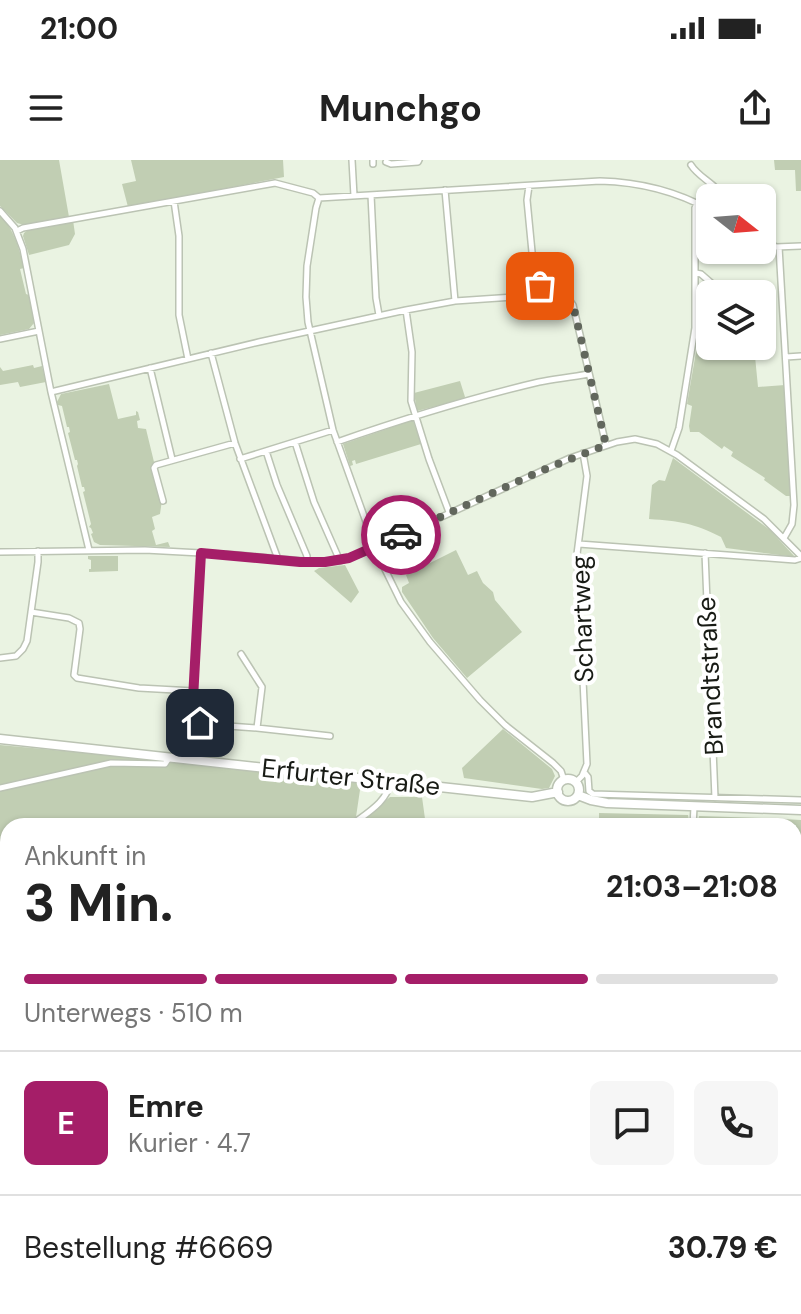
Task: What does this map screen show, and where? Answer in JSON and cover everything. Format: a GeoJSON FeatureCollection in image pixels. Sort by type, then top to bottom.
{"type":"FeatureCollection","features":[{"type":"Feature","properties":{"kind":"main road","name":"Erfurter Straße"},"geometry":{"type":"LineString","coordinates":[[0,739],[532,797],[558,792]]}},
{"type":"Feature","properties":{"kind":"main road"},"geometry":{"type":"LineString","coordinates":[[564,780],[576,782],[578,795],[569,801],[562,799],[558,792],[559,785],[564,780]]}},
{"type":"Feature","properties":{"kind":"main road"},"geometry":{"type":"LineString","coordinates":[[578,795],[602,803],[801,810]]}},
{"type":"Feature","properties":{"kind":"street"},"geometry":{"type":"LineString","coordinates":[[352,160],[354,196]]}},
{"type":"Feature","properties":{"kind":"street"},"geometry":{"type":"LineString","coordinates":[[386,162],[419,160]]}},
{"type":"Feature","properties":{"kind":"street"},"geometry":{"type":"LineString","coordinates":[[691,165],[711,184]]}},
{"type":"Feature","properties":{"kind":"street"},"geometry":{"type":"LineString","coordinates":[[17,231],[275,183],[313,193],[319,198],[587,181],[624,182],[662,190],[696,203]]}},
{"type":"Feature","properties":{"kind":"street"},"geometry":{"type":"LineString","coordinates":[[529,185],[527,200],[532,252],[542,295]]}},
{"type":"Feature","properties":{"kind":"street"},"geometry":{"type":"LineString","coordinates":[[445,190],[455,301]]}},
{"type":"Feature","properties":{"kind":"street"},"geometry":{"type":"LineString","coordinates":[[371,195],[379,315]]}},
{"type":"Feature","properties":{"kind":"street"},"geometry":{"type":"LineString","coordinates":[[319,198],[307,266],[306,297],[310,330],[333,430],[375,547],[401,602],[430,642],[505,725],[557,766],[564,780]]}},
{"type":"Feature","properties":{"kind":"street"},"geometry":{"type":"LineString","coordinates":[[174,201],[179,236],[179,315],[188,359]]}},
{"type":"Feature","properties":{"kind":"street"},"geometry":{"type":"LineString","coordinates":[[671,451],[679,430],[694,339],[696,204]]}},
{"type":"Feature","properties":{"kind":"street"},"geometry":{"type":"LineString","coordinates":[[0,211],[17,231],[26,261],[51,392],[89,550]]}},
{"type":"Feature","properties":{"kind":"street"},"geometry":{"type":"LineString","coordinates":[[784,538],[798,506],[779,247],[801,246]]}},
{"type":"Feature","properties":{"kind":"street"},"geometry":{"type":"LineString","coordinates":[[696,273],[708,280]]}},
{"type":"Feature","properties":{"kind":"street"},"geometry":{"type":"LineString","coordinates":[[51,392],[379,315],[455,301],[559,295],[571,301],[606,445]]}},
{"type":"Feature","properties":{"kind":"street"},"geometry":{"type":"LineString","coordinates":[[406,310],[412,352],[411,398],[449,512]]}},
{"type":"Feature","properties":{"kind":"street"},"geometry":{"type":"LineString","coordinates":[[0,339],[39,331]]}},
{"type":"Feature","properties":{"kind":"street"},"geometry":{"type":"LineString","coordinates":[[211,353],[240,459],[278,559]]}},
{"type":"Feature","properties":{"kind":"street"},"geometry":{"type":"LineString","coordinates":[[786,357],[801,356]]}},
{"type":"Feature","properties":{"kind":"street"},"geometry":{"type":"LineString","coordinates":[[150,368],[172,459]]}},
{"type":"Feature","properties":{"kind":"street"},"geometry":{"type":"LineString","coordinates":[[337,442],[416,415],[542,382],[588,374]]}},
{"type":"Feature","properties":{"kind":"street"},"geometry":{"type":"LineString","coordinates":[[240,459],[333,430]]}},
{"type":"Feature","properties":{"kind":"street"},"geometry":{"type":"LineString","coordinates":[[0,552],[89,550],[201,553],[306,562],[340,561],[583,453],[624,440],[639,439],[671,451],[764,519],[801,557],[795,560],[579,544]]}},
{"type":"Feature","properties":{"kind":"street"},"geometry":{"type":"LineString","coordinates":[[295,442],[314,502],[340,561]]}},
{"type":"Feature","properties":{"kind":"street"},"geometry":{"type":"LineString","coordinates":[[163,501],[154,468],[156,465],[235,443]]}},
{"type":"Feature","properties":{"kind":"street"},"geometry":{"type":"LineString","coordinates":[[266,451],[307,556],[306,562]]}},
{"type":"Feature","properties":{"kind":"street","name":"Schartweg"},"geometry":{"type":"LineString","coordinates":[[583,453],[587,476],[577,556],[587,758],[584,772]]}},
{"type":"Feature","properties":{"kind":"street"},"geometry":{"type":"LineString","coordinates":[[0,658],[16,656],[27,641],[38,551]]}},
{"type":"Feature","properties":{"kind":"street"},"geometry":{"type":"LineString","coordinates":[[192,717],[201,553]]}},
{"type":"Feature","properties":{"kind":"street","name":"Brandtstraße"},"geometry":{"type":"LineString","coordinates":[[705,553],[715,798]]}},
{"type":"Feature","properties":{"kind":"street"},"geometry":{"type":"LineString","coordinates":[[31,612],[69,618],[79,623],[74,677],[139,688],[194,691]]}},
{"type":"Feature","properties":{"kind":"street"},"geometry":{"type":"LineString","coordinates":[[241,654],[262,687],[257,728]]}},
{"type":"Feature","properties":{"kind":"street"},"geometry":{"type":"LineString","coordinates":[[192,717],[198,719],[200,724],[196,733],[189,733],[184,727],[185,721],[192,717]]}},
{"type":"Feature","properties":{"kind":"street"},"geometry":{"type":"LineString","coordinates":[[200,724],[330,736]]}},
{"type":"Feature","properties":{"kind":"street"},"geometry":{"type":"LineString","coordinates":[[0,788],[111,763],[165,764],[169,757]]}},
{"type":"Feature","properties":{"kind":"street"},"geometry":{"type":"LineString","coordinates":[[576,782],[584,772],[588,777],[589,791],[593,794],[801,800]]}},
{"type":"Feature","properties":{"kind":"street"},"geometry":{"type":"LineString","coordinates":[[360,818],[388,793],[390,782]]}},
{"type":"Feature","properties":{"kind":"street"},"geometry":{"type":"LineString","coordinates":[[776,799],[776,809]]}},
{"type":"Feature","properties":{"kind":"street"},"geometry":{"type":"LineString","coordinates":[[693,818],[694,806]]}},
{"type":"Feature","properties":{"kind":"green space"},"geometry":{"type":"Polygon","coordinates":[[[0,160],[59,160],[69,217],[24,225],[17,223],[0,206],[0,160]]]}},
{"type":"Feature","properties":{"kind":"green space"},"geometry":{"type":"Polygon","coordinates":[[[131,160],[283,160],[284,177],[128,207],[122,184],[136,181],[131,160]]]}},
{"type":"Feature","properties":{"kind":"green space"},"geometry":{"type":"Polygon","coordinates":[[[774,160],[801,160],[801,191],[796,191],[795,170],[775,170],[774,160]]]}},
{"type":"Feature","properties":{"kind":"green space"},"geometry":{"type":"Polygon","coordinates":[[[0,215],[18,247],[24,268],[20,269],[34,323],[29,329],[0,335],[0,215]]]}},
{"type":"Feature","properties":{"kind":"green space"},"geometry":{"type":"Polygon","coordinates":[[[73,220],[75,234],[69,245],[29,255],[24,233],[73,220]]]}},
{"type":"Feature","properties":{"kind":"green space"},"geometry":{"type":"Polygon","coordinates":[[[696,352],[696,360],[755,360],[758,387],[785,385],[791,496],[786,496],[731,456],[733,452],[724,446],[722,449],[699,432],[690,432],[692,406],[687,404],[696,352]]]}},
{"type":"Feature","properties":{"kind":"green space"},"geometry":{"type":"Polygon","coordinates":[[[33,365],[34,368],[42,366],[46,382],[20,387],[18,382],[0,385],[0,367],[3,371],[33,365]]]}},
{"type":"Feature","properties":{"kind":"green space"},"geometry":{"type":"Polygon","coordinates":[[[460,381],[464,399],[417,411],[414,393],[460,381]]]}},
{"type":"Feature","properties":{"kind":"green space"},"geometry":{"type":"Polygon","coordinates":[[[109,384],[118,419],[136,415],[136,411],[140,420],[137,421],[138,428],[146,429],[162,500],[160,514],[152,517],[155,529],[152,531],[156,545],[168,542],[170,547],[100,545],[94,542],[91,534],[85,491],[68,433],[69,427],[62,406],[57,402],[61,394],[109,384]]]}},
{"type":"Feature","properties":{"kind":"green space"},"geometry":{"type":"Polygon","coordinates":[[[413,420],[421,444],[356,464],[355,460],[350,466],[343,444],[413,420]]]}},
{"type":"Feature","properties":{"kind":"green space"},"geometry":{"type":"Polygon","coordinates":[[[673,458],[770,530],[795,557],[726,548],[721,537],[702,529],[678,522],[649,519],[652,485],[659,480],[665,481],[673,458]]]}},
{"type":"Feature","properties":{"kind":"green space"},"geometry":{"type":"Polygon","coordinates":[[[456,550],[468,575],[477,571],[483,583],[493,592],[495,600],[522,632],[467,678],[433,638],[402,592],[402,587],[409,583],[406,575],[456,550]]]}},
{"type":"Feature","properties":{"kind":"green space"},"geometry":{"type":"Polygon","coordinates":[[[88,556],[118,556],[118,571],[89,572],[91,560],[88,556]]]}},
{"type":"Feature","properties":{"kind":"green space"},"geometry":{"type":"Polygon","coordinates":[[[345,565],[359,592],[351,603],[314,571],[345,565]]]}},
{"type":"Feature","properties":{"kind":"green space"},"geometry":{"type":"Polygon","coordinates":[[[503,729],[552,769],[555,776],[549,788],[464,778],[462,768],[503,729]]]}},
{"type":"Feature","properties":{"kind":"green space"},"geometry":{"type":"Polygon","coordinates":[[[0,745],[361,783],[355,818],[0,818],[0,745]]]}},
{"type":"Feature","properties":{"kind":"green space"},"geometry":{"type":"Polygon","coordinates":[[[390,797],[422,797],[425,818],[365,818],[390,797]]]}},
{"type":"Feature","properties":{"kind":"green space"},"geometry":{"type":"Polygon","coordinates":[[[599,813],[688,815],[689,818],[599,818],[599,813]]]}},
{"type":"Feature","properties":{"kind":"green space"},"geometry":{"type":"Polygon","coordinates":[[[699,816],[762,818],[699,818],[699,816]]]}},
{"type":"Feature","properties":{"kind":"way so far"},"geometry":{"type":"LineString","coordinates":[[401,535],[543,470],[606,445],[573,305],[564,296],[542,295],[540,286]]}},
{"type":"Feature","properties":{"kind":"route"},"geometry":{"type":"LineString","coordinates":[[200,723],[192,717],[201,553],[300,562],[340,561],[401,535]]}}]}
